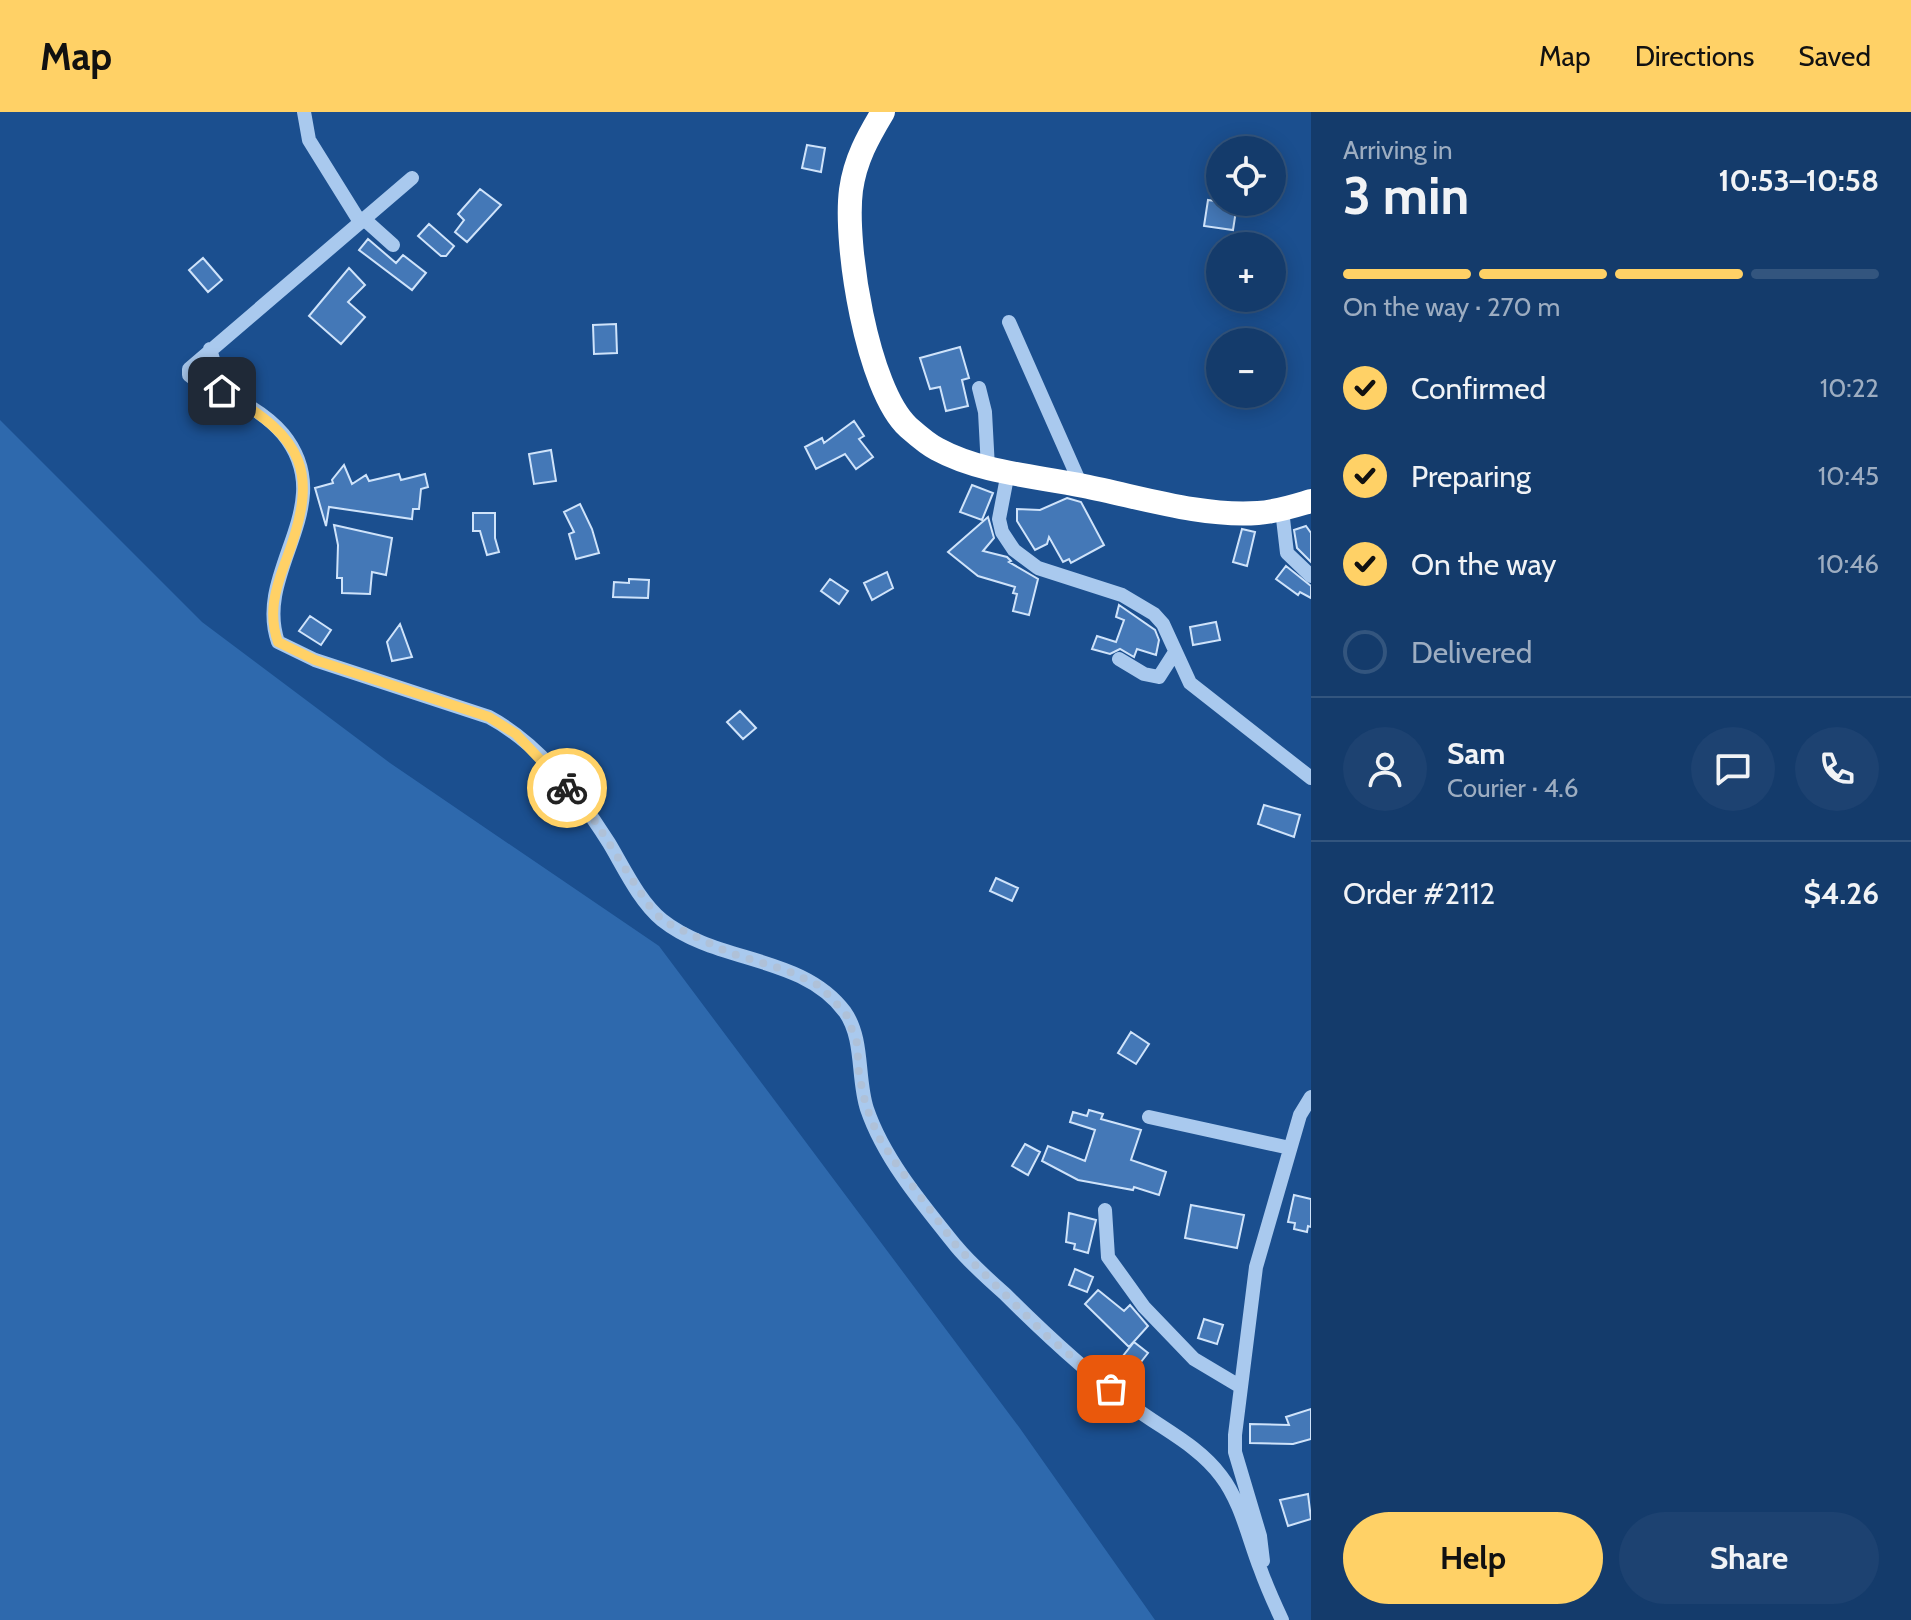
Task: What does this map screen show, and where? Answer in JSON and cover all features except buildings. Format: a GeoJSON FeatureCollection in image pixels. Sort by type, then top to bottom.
{"type":"FeatureCollection","features":[{"type":"Feature","properties":{"kind":"highway"},"geometry":{"type":"LineString","coordinates":[[883,112],[860,152],[848,218],[863,317],[877,375],[888,400],[906,425],[937,449],[998,470],[1217,510],[1256,513],[1282,510],[1311,501]]}},
{"type":"Feature","properties":{"kind":"street"},"geometry":{"type":"LineString","coordinates":[[304,112],[309,140],[362,220],[393,245]]}},
{"type":"Feature","properties":{"kind":"street"},"geometry":{"type":"LineString","coordinates":[[412,178],[210,349],[192,365],[189,375],[260,414],[282,433],[296,453],[304,483],[301,513],[272,607],[272,626],[278,642],[315,660],[489,717],[506,726],[591,815],[647,903],[663,921],[730,953],[788,971],[820,986],[846,1014],[857,1043],[859,1075],[866,1106],[878,1136],[958,1248],[1048,1337],[1132,1406],[1198,1452],[1220,1475],[1235,1499],[1282,1620]]}},
{"type":"Feature","properties":{"kind":"street"},"geometry":{"type":"LineString","coordinates":[[1009,322],[1081,485]]}},
{"type":"Feature","properties":{"kind":"street"},"geometry":{"type":"LineString","coordinates":[[210,349],[222,391]]}},
{"type":"Feature","properties":{"kind":"street"},"geometry":{"type":"LineString","coordinates":[[979,388],[998,470],[999,519],[1002,532],[1014,550],[1038,568],[1122,595],[1143,607],[1163,624],[1190,683],[1311,778]]}},
{"type":"Feature","properties":{"kind":"street"},"geometry":{"type":"LineString","coordinates":[[1282,510],[1287,553],[1311,576]]}},
{"type":"Feature","properties":{"kind":"street"},"geometry":{"type":"LineString","coordinates":[[1119,659],[1144,674],[1159,677],[1175,652]]}},
{"type":"Feature","properties":{"kind":"street"},"geometry":{"type":"LineString","coordinates":[[1260,1569],[1264,1555],[1260,1536],[1235,1452],[1241,1387],[1256,1267],[1300,1115],[1311,1097]]}},
{"type":"Feature","properties":{"kind":"street"},"geometry":{"type":"LineString","coordinates":[[1149,1117],[1290,1148]]}},
{"type":"Feature","properties":{"kind":"street"},"geometry":{"type":"LineString","coordinates":[[1105,1210],[1108,1257],[1144,1307],[1194,1359],[1241,1387]]}},
{"type":"Feature","properties":{"kind":"shaded area"},"geometry":{"type":"Polygon","coordinates":[[[0,420],[202,622],[390,763],[659,946],[1019,1427],[1155,1620],[0,1620],[0,420]]]}},
{"type":"Feature","properties":{"kind":"way so far"},"geometry":{"type":"LineString","coordinates":[[567,788],[591,815],[647,903],[663,921],[730,953],[788,971],[820,986],[846,1014],[857,1043],[859,1075],[866,1106],[878,1136],[897,1165],[958,1248],[1048,1337],[1111,1389]]}},
{"type":"Feature","properties":{"kind":"route"},"geometry":{"type":"LineString","coordinates":[[222,391],[260,414],[282,433],[296,453],[304,483],[301,513],[272,607],[272,626],[278,642],[315,660],[489,717],[516,734],[567,788]]}}]}
